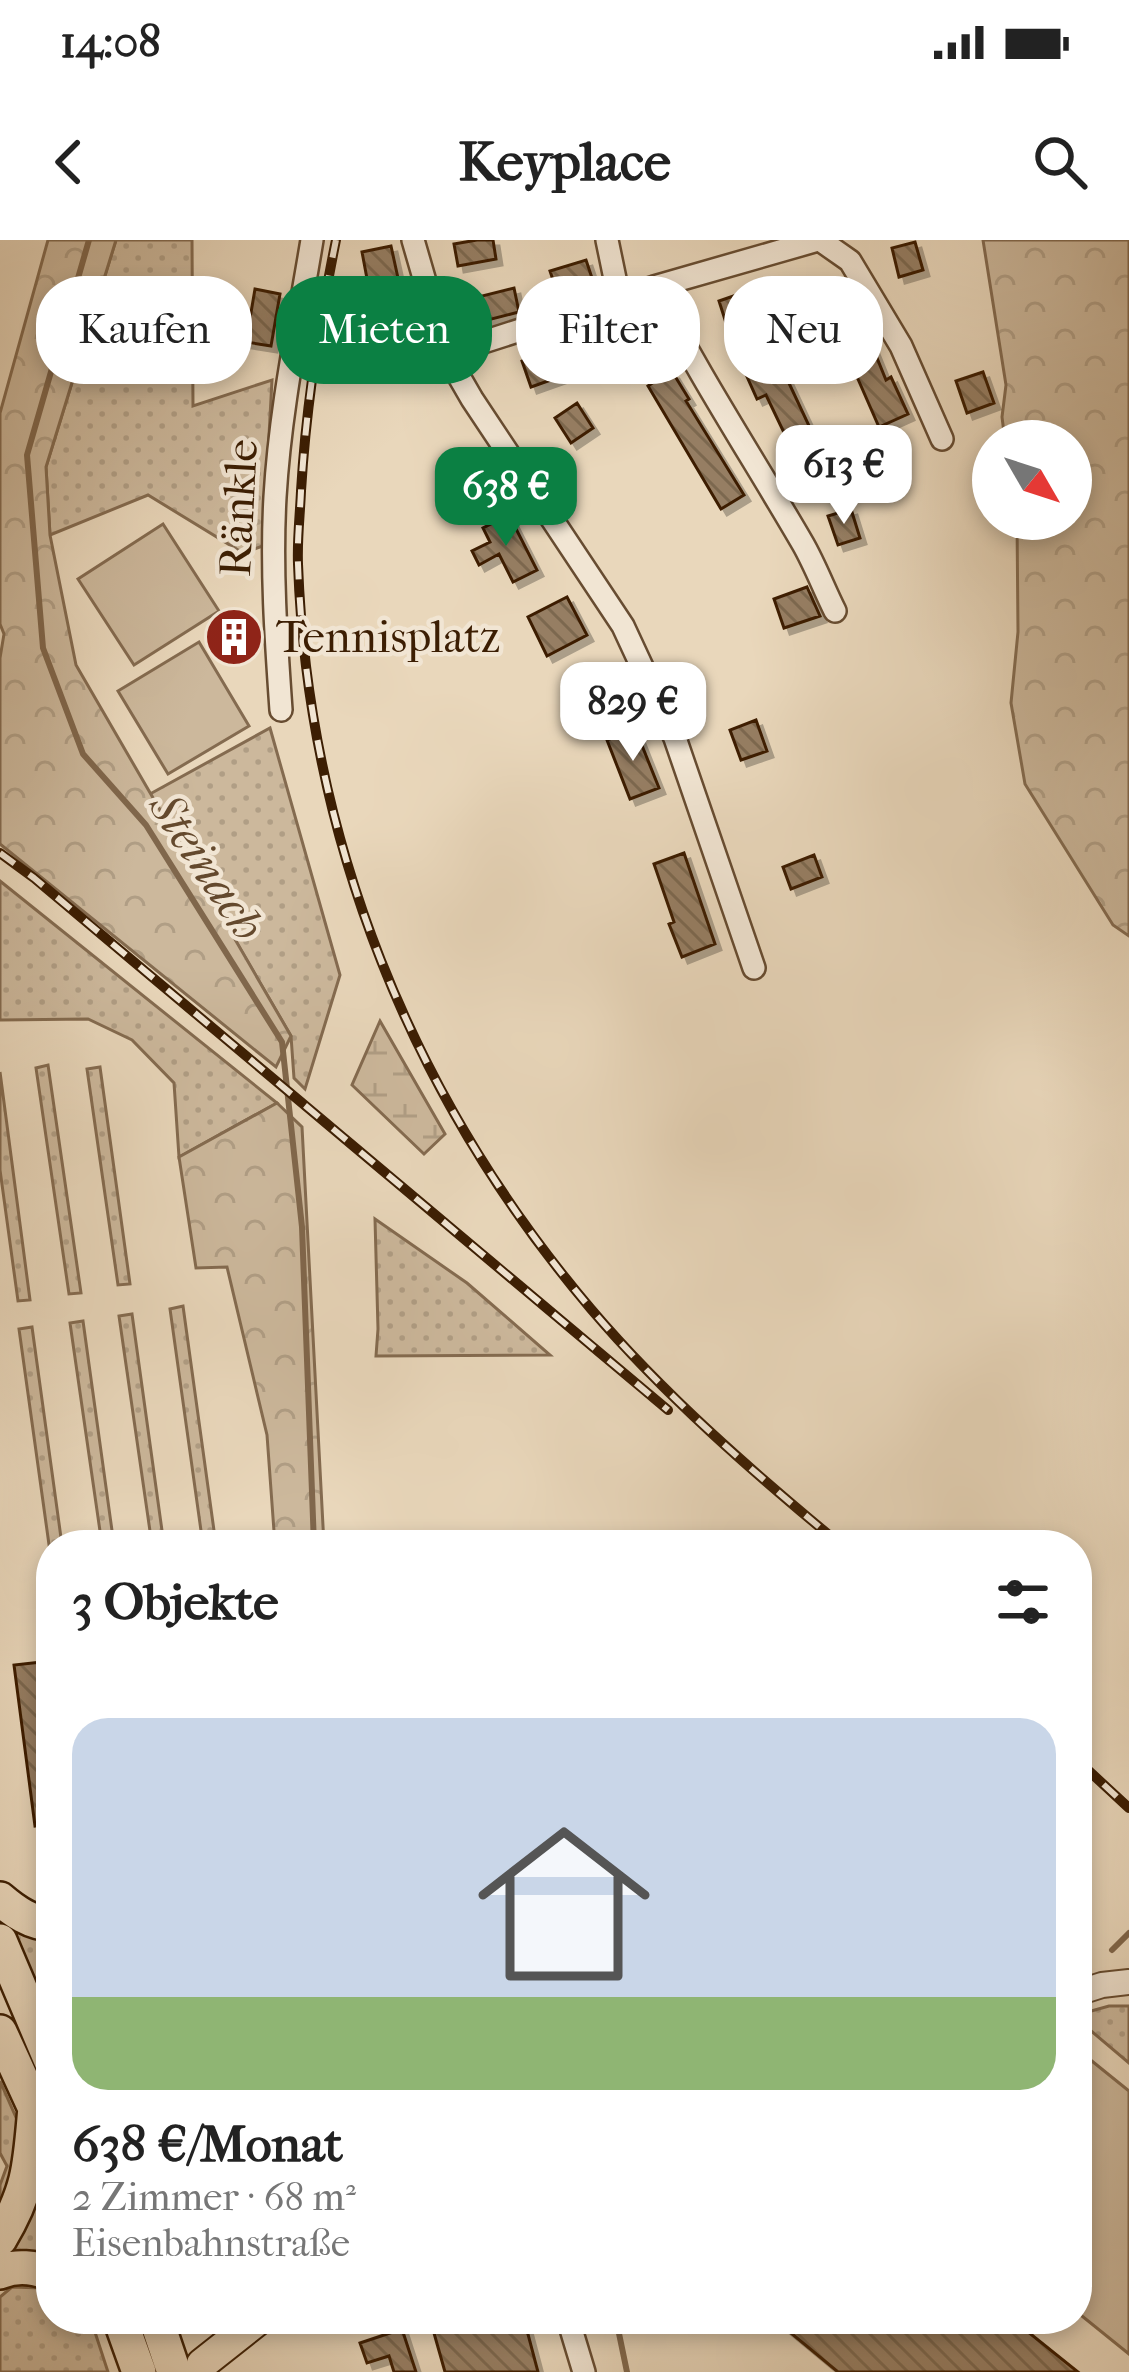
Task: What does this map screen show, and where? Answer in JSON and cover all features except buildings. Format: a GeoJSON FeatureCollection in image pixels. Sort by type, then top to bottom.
{"type":"FeatureCollection","features":[{"type":"Feature","properties":{"kind":"highway"},"geometry":{"type":"LineString","coordinates":[[0,1899],[36,1921]]}},
{"type":"Feature","properties":{"kind":"highway"},"geometry":{"type":"LineString","coordinates":[[0,1941],[36,2026]]}},
{"type":"Feature","properties":{"kind":"highway"},"geometry":{"type":"LineString","coordinates":[[0,2032],[35,2107],[22,2199],[0,2239]]}},
{"type":"Feature","properties":{"kind":"highway"},"geometry":{"type":"LineString","coordinates":[[0,2272],[11,2267],[36,2270]]}},
{"type":"Feature","properties":{"kind":"highway"},"geometry":{"type":"LineString","coordinates":[[140,2334],[171,2366]]}},
{"type":"Feature","properties":{"kind":"main road"},"geometry":{"type":"LineString","coordinates":[[171,2366],[232,2334]]}},
{"type":"Feature","properties":{"kind":"street","name":"Ränkle"},"geometry":{"type":"LineString","coordinates":[[280,710],[273,583],[275,496],[312,240]]}},
{"type":"Feature","properties":{"kind":"street"},"geometry":{"type":"LineString","coordinates":[[413,240],[423,276]]}},
{"type":"Feature","properties":{"kind":"street"},"geometry":{"type":"LineString","coordinates":[[607,240],[614,276]]}},
{"type":"Feature","properties":{"kind":"street"},"geometry":{"type":"LineString","coordinates":[[690,276],[819,240],[850,261],[902,346],[942,439]]}},
{"type":"Feature","properties":{"kind":"street"},"geometry":{"type":"LineString","coordinates":[[700,372],[806,548],[835,611]]}},
{"type":"Feature","properties":{"kind":"street"},"geometry":{"type":"LineString","coordinates":[[463,384],[623,626],[674,739],[754,968]]}},
{"type":"Feature","properties":{"kind":"street"},"geometry":{"type":"LineString","coordinates":[[1092,1988],[1129,1982]]}},
{"type":"Feature","properties":{"kind":"street"},"geometry":{"type":"LineString","coordinates":[[573,2334],[584,2372]]}},
{"type":"Feature","properties":{"kind":"green space"},"geometry":{"type":"Polygon","coordinates":[[[48,240],[116,240],[105,276],[38,276],[48,240]]]}},
{"type":"Feature","properties":{"kind":"green space"},"geometry":{"type":"Polygon","coordinates":[[[116,240],[192,240],[192,276],[105,276],[116,240]]]}},
{"type":"Feature","properties":{"kind":"green space"},"geometry":{"type":"Polygon","coordinates":[[[983,240],[1129,240],[1129,936],[1113,925],[1025,784],[1011,703],[1018,632],[1017,540],[1092,540],[1092,420],[1002,420],[1006,385],[983,240]]]}},
{"type":"Feature","properties":{"kind":"green space"},"geometry":{"type":"Polygon","coordinates":[[[36,283],[36,384],[72,384],[46,467],[50,535],[76,665],[291,1036],[276,1067],[0,844],[4,634],[0,624],[0,413],[36,283]]]}},
{"type":"Feature","properties":{"kind":"green space"},"geometry":{"type":"Polygon","coordinates":[[[272,380],[263,546],[243,553],[148,495],[50,535],[46,467],[72,384],[193,384],[193,406],[272,380]]]}},
{"type":"Feature","properties":{"kind":"green space"},"geometry":{"type":"Polygon","coordinates":[[[163,524],[219,611],[134,665],[78,579],[163,524]]]}},
{"type":"Feature","properties":{"kind":"green space"},"geometry":{"type":"Polygon","coordinates":[[[199,642],[249,726],[168,774],[118,691],[199,642]]]}},
{"type":"Feature","properties":{"kind":"green space"},"geometry":{"type":"Polygon","coordinates":[[[270,728],[340,975],[305,1089],[294,1078],[291,1036],[150,794],[270,728]]]}},
{"type":"Feature","properties":{"kind":"green space"},"geometry":{"type":"Polygon","coordinates":[[[0,881],[277,1103],[179,1157],[174,1083],[132,1040],[88,1019],[0,1020],[0,881]]]}},
{"type":"Feature","properties":{"kind":"green space"},"geometry":{"type":"Polygon","coordinates":[[[380,1021],[445,1134],[424,1154],[352,1085],[380,1021]]]}},
{"type":"Feature","properties":{"kind":"green space"},"geometry":{"type":"Polygon","coordinates":[[[48,1065],[81,1293],[69,1294],[36,1068],[48,1065]]]}},
{"type":"Feature","properties":{"kind":"green space"},"geometry":{"type":"Polygon","coordinates":[[[100,1067],[130,1284],[118,1285],[87,1069],[100,1067]]]}},
{"type":"Feature","properties":{"kind":"green space"},"geometry":{"type":"Polygon","coordinates":[[[0,1072],[30,1300],[18,1301],[0,1170],[0,1072]]]}},
{"type":"Feature","properties":{"kind":"green space"},"geometry":{"type":"Polygon","coordinates":[[[277,1103],[302,1127],[323,1530],[274,1530],[267,1435],[227,1267],[196,1268],[179,1157],[277,1103]]]}},
{"type":"Feature","properties":{"kind":"green space"},"geometry":{"type":"Polygon","coordinates":[[[375,1219],[467,1283],[550,1355],[376,1356],[375,1219]]]}},
{"type":"Feature","properties":{"kind":"green space"},"geometry":{"type":"Polygon","coordinates":[[[183,1306],[214,1530],[201,1530],[170,1309],[183,1306]]]}},
{"type":"Feature","properties":{"kind":"green space"},"geometry":{"type":"Polygon","coordinates":[[[132,1314],[162,1530],[150,1530],[119,1316],[132,1314]]]}},
{"type":"Feature","properties":{"kind":"green space"},"geometry":{"type":"Polygon","coordinates":[[[83,1321],[112,1530],[100,1530],[70,1323],[83,1321]]]}},
{"type":"Feature","properties":{"kind":"green space"},"geometry":{"type":"Polygon","coordinates":[[[32,1327],[60,1530],[47,1530],[19,1329],[32,1327]]]}},
{"type":"Feature","properties":{"kind":"green space"},"geometry":{"type":"Polygon","coordinates":[[[7,1920],[36,1929],[36,1990],[7,1920]]]}},
{"type":"Feature","properties":{"kind":"green space"},"geometry":{"type":"Polygon","coordinates":[[[1129,2006],[1129,2063],[1092,2032],[1092,2011],[1129,2006]]]}},
{"type":"Feature","properties":{"kind":"green space"},"geometry":{"type":"Polygon","coordinates":[[[1092,2061],[1129,2091],[1129,2354],[1092,2324],[1092,2061]]]}},
{"type":"Feature","properties":{"kind":"green space"},"geometry":{"type":"Polygon","coordinates":[[[0,2081],[36,2163],[36,2260],[0,2245],[0,2185],[7,2166],[0,2153],[0,2081]]]}},
{"type":"Feature","properties":{"kind":"green space"},"geometry":{"type":"Polygon","coordinates":[[[12,2287],[36,2288],[36,2334],[96,2334],[108,2372],[0,2372],[0,2297],[12,2287]]]}},
{"type":"Feature","properties":{"kind":"waterway","name":"Steinach"},"geometry":{"type":"LineString","coordinates":[[89,240],[27,455],[43,648],[83,754],[146,825],[282,1042],[302,1227],[313,1530]]}},
{"type":"Feature","properties":{"kind":"waterway"},"geometry":{"type":"LineString","coordinates":[[1112,1950],[1129,1933]]}},
{"type":"Feature","properties":{"kind":"waterway","name":"Steinach"},"geometry":{"type":"LineString","coordinates":[[619,2334],[627,2372]]}},
{"type":"Feature","properties":{"kind":"railway"},"geometry":{"type":"LineString","coordinates":[[336,240],[310,396],[298,564],[306,667],[323,767],[348,865],[381,961],[422,1053],[471,1142],[527,1228],[649,1372],[823,1530]]}},
{"type":"Feature","properties":{"kind":"railway"},"geometry":{"type":"LineString","coordinates":[[0,853],[668,1410]]}},
{"type":"Feature","properties":{"kind":"railway"},"geometry":{"type":"LineString","coordinates":[[1092,1774],[1129,1808]]}},
{"type":"Feature","properties":{"kind":"place","name":"Tennisplatz"},"geometry":{"type":"Point","coordinates":[234,637]}}]}
